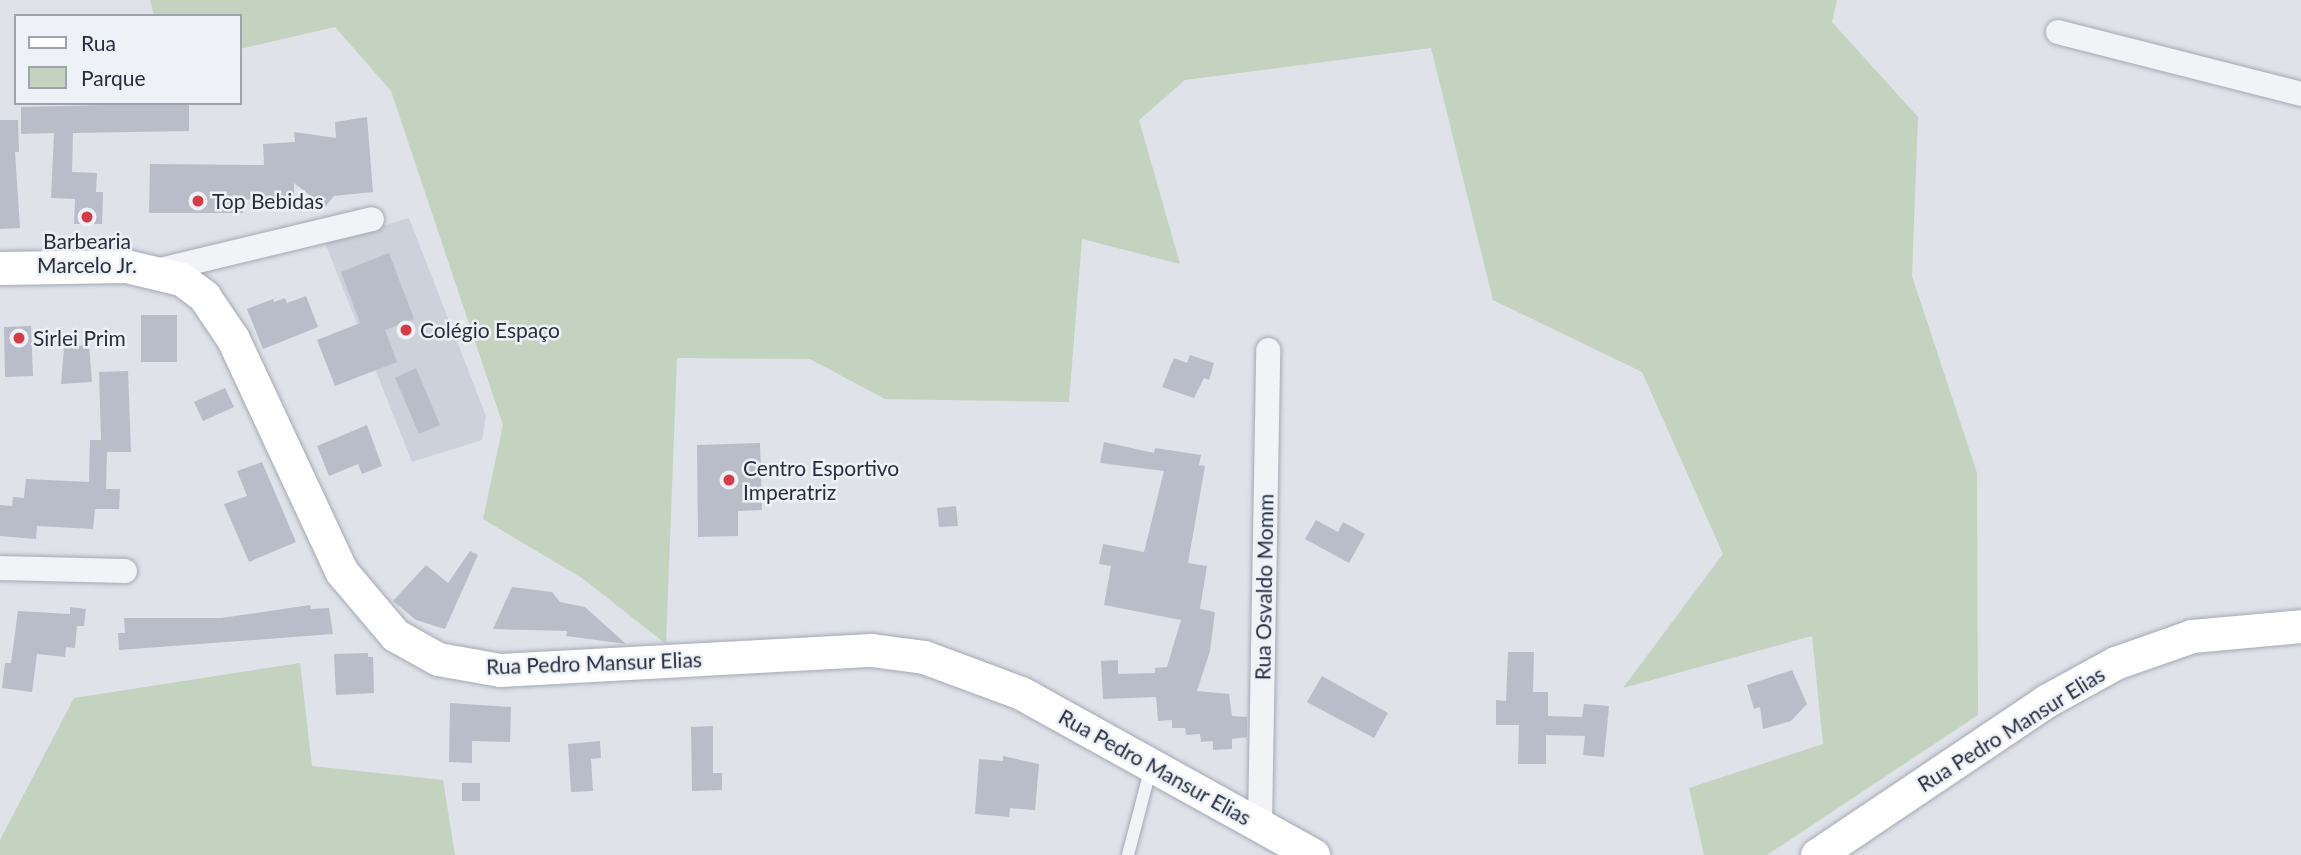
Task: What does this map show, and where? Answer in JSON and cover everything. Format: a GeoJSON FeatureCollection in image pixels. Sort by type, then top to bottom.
{"type":"FeatureCollection","features":[{"type":"Feature","properties":{"kind":"main road","name":"Rua Pedro Mansur Elias"},"geometry":{"type":"LineString","coordinates":[[0,268],[103,265],[156,271],[192,286],[221,317],[324,542],[357,595],[414,649],[438,659],[500,670],[896,652],[995,681],[1313,855]]}},
{"type":"Feature","properties":{"kind":"main road","name":"Rua Pedro Mansur Elias"},"geometry":{"type":"LineString","coordinates":[[1818,855],[2046,701],[2115,663],[2192,636],[2301,626]]}},
{"type":"Feature","properties":{"kind":"street"},"geometry":{"type":"LineString","coordinates":[[2058,32],[2301,94]]}},
{"type":"Feature","properties":{"kind":"street"},"geometry":{"type":"LineString","coordinates":[[156,271],[372,219]]}},
{"type":"Feature","properties":{"kind":"street","name":"Rua Osvaldo Momm"},"geometry":{"type":"LineString","coordinates":[[1260,824],[1268,350]]}},
{"type":"Feature","properties":{"kind":"street"},"geometry":{"type":"LineString","coordinates":[[0,568],[125,571]]}},
{"type":"Feature","properties":{"kind":"lane"},"geometry":{"type":"LineString","coordinates":[[1128,855],[1151,766]]}},
{"type":"Feature","properties":{"kind":"shaded area","name":"Colégio Espaço"},"geometry":{"type":"Polygon","coordinates":[[[409,218],[486,416],[482,440],[412,462],[325,243],[409,218]]]}},
{"type":"Feature","properties":{"kind":"green space"},"geometry":{"type":"Polygon","coordinates":[[[150,0],[1837,0],[1832,22],[1918,117],[1912,276],[1977,473],[1978,715],[1767,855],[1704,855],[1689,788],[1823,744],[1812,636],[1623,688],[1723,554],[1642,372],[1493,300],[1431,48],[1185,80],[1139,120],[1180,264],[1082,239],[1069,402],[885,399],[810,359],[677,358],[666,644],[582,578],[483,519],[503,425],[391,91],[335,27],[242,49],[242,14],[154,14],[150,0]]]}},
{"type":"Feature","properties":{"kind":"green space"},"geometry":{"type":"Polygon","coordinates":[[[300,663],[312,766],[443,780],[455,855],[0,855],[0,840],[74,698],[300,663]]]}},
{"type":"Feature","properties":{"kind":"building"},"geometry":{"type":"Polygon","coordinates":[[[189,105],[189,131],[73,133],[72,172],[97,173],[96,192],[103,192],[102,224],[74,224],[75,199],[51,198],[54,133],[21,134],[21,107],[189,105]]]}},
{"type":"Feature","properties":{"kind":"building"},"geometry":{"type":"Polygon","coordinates":[[[367,117],[373,192],[334,196],[325,207],[294,183],[294,196],[243,200],[243,213],[149,213],[150,164],[264,165],[263,144],[295,142],[294,132],[336,138],[335,122],[367,117]]]}},
{"type":"Feature","properties":{"kind":"building"},"geometry":{"type":"Polygon","coordinates":[[[0,120],[18,120],[19,152],[15,152],[20,228],[0,229],[0,120]]]}},
{"type":"Feature","properties":{"kind":"building"},"geometry":{"type":"Polygon","coordinates":[[[389,253],[414,319],[385,330],[397,362],[335,386],[317,340],[360,323],[341,272],[389,253]]]}},
{"type":"Feature","properties":{"kind":"building"},"geometry":{"type":"Polygon","coordinates":[[[306,296],[318,327],[263,349],[247,309],[273,299],[274,302],[285,298],[287,303],[306,296]]]}},
{"type":"Feature","properties":{"kind":"building"},"geometry":{"type":"Polygon","coordinates":[[[141,315],[177,315],[177,362],[141,362],[141,315]]]}},
{"type":"Feature","properties":{"kind":"building"},"geometry":{"type":"Polygon","coordinates":[[[31,326],[33,376],[5,377],[4,327],[31,326]]]}},
{"type":"Feature","properties":{"kind":"building"},"geometry":{"type":"Polygon","coordinates":[[[89,345],[92,382],[61,384],[64,347],[89,345]]]}},
{"type":"Feature","properties":{"kind":"building"},"geometry":{"type":"Polygon","coordinates":[[[1190,355],[1214,363],[1209,380],[1204,378],[1194,398],[1162,387],[1174,358],[1187,363],[1190,355]]]}},
{"type":"Feature","properties":{"kind":"building"},"geometry":{"type":"Polygon","coordinates":[[[416,368],[440,425],[419,434],[395,378],[416,368]]]}},
{"type":"Feature","properties":{"kind":"building"},"geometry":{"type":"Polygon","coordinates":[[[128,371],[131,452],[107,452],[106,489],[120,489],[119,509],[95,509],[93,529],[37,526],[36,539],[0,536],[0,505],[12,506],[13,497],[24,498],[26,479],[89,482],[90,440],[101,440],[99,372],[128,371]]]}},
{"type":"Feature","properties":{"kind":"building"},"geometry":{"type":"Polygon","coordinates":[[[225,388],[234,407],[203,421],[194,402],[225,388]]]}},
{"type":"Feature","properties":{"kind":"building"},"geometry":{"type":"Polygon","coordinates":[[[367,425],[382,466],[362,474],[358,464],[329,476],[317,446],[367,425]]]}},
{"type":"Feature","properties":{"kind":"building"},"geometry":{"type":"Polygon","coordinates":[[[1104,442],[1154,453],[1155,448],[1201,455],[1199,465],[1205,466],[1188,563],[1207,566],[1200,609],[1215,612],[1210,651],[1197,691],[1229,694],[1232,716],[1247,717],[1247,737],[1232,739],[1232,749],[1213,750],[1213,741],[1201,742],[1200,734],[1186,735],[1185,728],[1172,728],[1172,720],[1158,721],[1156,697],[1103,699],[1101,661],[1118,660],[1118,674],[1155,673],[1155,668],[1167,667],[1181,620],[1104,605],[1111,566],[1099,564],[1103,544],[1144,552],[1164,471],[1100,463],[1104,442]]]}},
{"type":"Feature","properties":{"kind":"building"},"geometry":{"type":"Polygon","coordinates":[[[760,443],[762,510],[738,511],[738,536],[698,537],[697,445],[760,443]]]}},
{"type":"Feature","properties":{"kind":"building"},"geometry":{"type":"Polygon","coordinates":[[[262,462],[296,542],[249,562],[224,504],[247,496],[237,471],[262,462]]]}},
{"type":"Feature","properties":{"kind":"building"},"geometry":{"type":"Polygon","coordinates":[[[956,506],[958,526],[939,527],[937,508],[956,506]]]}},
{"type":"Feature","properties":{"kind":"building"},"geometry":{"type":"Polygon","coordinates":[[[1316,520],[1338,532],[1343,522],[1365,534],[1349,563],[1305,539],[1316,520]]]}},
{"type":"Feature","properties":{"kind":"building"},"geometry":{"type":"Polygon","coordinates":[[[470,551],[478,555],[445,629],[416,620],[393,601],[426,565],[448,583],[470,551]]]}},
{"type":"Feature","properties":{"kind":"building"},"geometry":{"type":"Polygon","coordinates":[[[512,587],[552,592],[560,602],[585,607],[626,644],[566,636],[567,631],[493,629],[512,587]]]}},
{"type":"Feature","properties":{"kind":"building"},"geometry":{"type":"Polygon","coordinates":[[[310,605],[311,609],[329,608],[333,634],[119,650],[118,633],[125,633],[124,618],[221,618],[310,605]]]}},
{"type":"Feature","properties":{"kind":"building"},"geometry":{"type":"Polygon","coordinates":[[[70,607],[86,609],[84,626],[77,626],[75,648],[66,647],[65,657],[37,654],[32,692],[2,688],[5,663],[11,663],[18,611],[70,614],[70,607]]]}},
{"type":"Feature","properties":{"kind":"building"},"geometry":{"type":"Polygon","coordinates":[[[1508,652],[1534,652],[1533,692],[1548,692],[1548,716],[1582,717],[1584,704],[1609,706],[1604,757],[1583,755],[1585,736],[1546,735],[1546,764],[1518,764],[1519,725],[1496,725],[1496,700],[1506,701],[1508,652]]]}},
{"type":"Feature","properties":{"kind":"building"},"geometry":{"type":"Polygon","coordinates":[[[368,653],[368,657],[373,657],[374,693],[336,695],[334,654],[368,653]]]}},
{"type":"Feature","properties":{"kind":"building"},"geometry":{"type":"Polygon","coordinates":[[[1792,670],[1807,704],[1791,721],[1763,729],[1760,707],[1754,709],[1747,685],[1792,670]]]}},
{"type":"Feature","properties":{"kind":"building"},"geometry":{"type":"Polygon","coordinates":[[[1322,676],[1388,713],[1374,738],[1307,702],[1322,676]]]}},
{"type":"Feature","properties":{"kind":"building"},"geometry":{"type":"Polygon","coordinates":[[[450,703],[511,707],[510,742],[472,741],[472,763],[449,762],[450,703]]]}},
{"type":"Feature","properties":{"kind":"building"},"geometry":{"type":"Polygon","coordinates":[[[713,726],[713,773],[722,773],[722,790],[692,791],[691,727],[713,726]]]}},
{"type":"Feature","properties":{"kind":"building"},"geometry":{"type":"Polygon","coordinates":[[[600,741],[601,758],[591,759],[593,791],[571,792],[568,744],[600,741]]]}},
{"type":"Feature","properties":{"kind":"building"},"geometry":{"type":"Polygon","coordinates":[[[1003,756],[1039,764],[1035,810],[1010,808],[1009,817],[975,814],[979,759],[1003,761],[1003,756]]]}},
{"type":"Feature","properties":{"kind":"building"},"geometry":{"type":"Polygon","coordinates":[[[462,783],[480,783],[480,801],[462,801],[462,783]]]}},
{"type":"Feature","properties":{"kind":"place","name":"Top Bebidas"},"geometry":{"type":"Point","coordinates":[198,201]}},
{"type":"Feature","properties":{"kind":"place","name":"Barbearia Marcelo Jr."},"geometry":{"type":"Point","coordinates":[87,217]}},
{"type":"Feature","properties":{"kind":"place","name":"Colégio Espaço"},"geometry":{"type":"Point","coordinates":[406,330]}},
{"type":"Feature","properties":{"kind":"place","name":"Sirlei Prim"},"geometry":{"type":"Point","coordinates":[19,338]}},
{"type":"Feature","properties":{"kind":"place","name":"Centro Esportivo Imperatriz"},"geometry":{"type":"Point","coordinates":[729,480]}}]}
